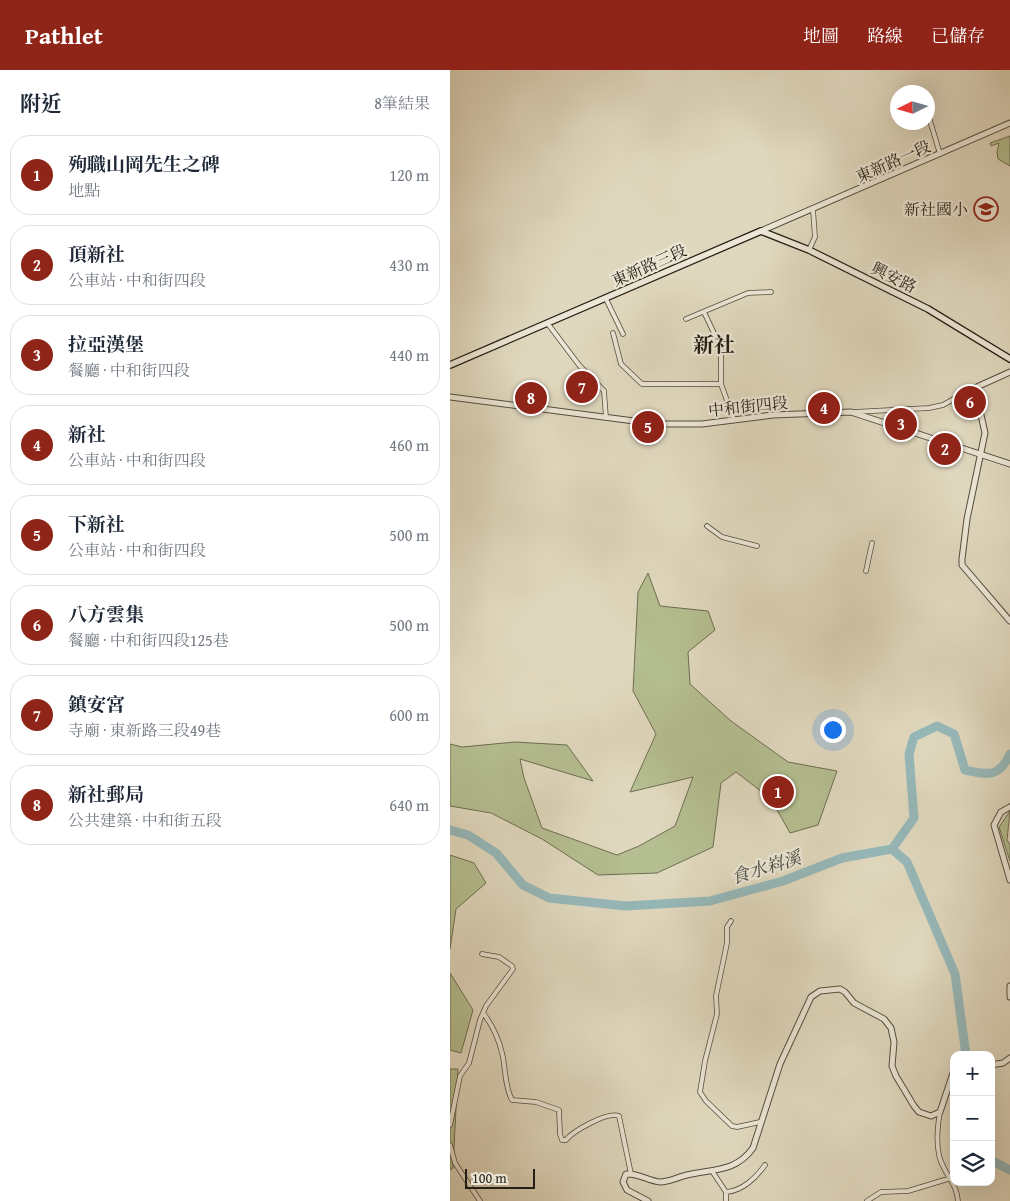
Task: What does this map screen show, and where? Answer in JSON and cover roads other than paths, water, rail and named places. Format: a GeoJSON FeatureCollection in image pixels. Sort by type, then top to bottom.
{"type":"FeatureCollection","features":[{"type":"Feature","properties":{"kind":"main road","name":"興安路"},"geometry":{"type":"LineString","coordinates":[[761,231],[810,250],[928,309],[1010,359]]}},
{"type":"Feature","properties":{"kind":"main road","name":"東新路三段"},"geometry":{"type":"LineString","coordinates":[[450,365],[761,231]]}},
{"type":"Feature","properties":{"kind":"street","name":"東新路一段"},"geometry":{"type":"LineString","coordinates":[[761,231],[1010,123]]}},
{"type":"Feature","properties":{"kind":"street"},"geometry":{"type":"LineString","coordinates":[[933,130],[940,154]]}},
{"type":"Feature","properties":{"kind":"street"},"geometry":{"type":"LineString","coordinates":[[810,250],[815,237],[813,210]]}},
{"type":"Feature","properties":{"kind":"street"},"geometry":{"type":"LineString","coordinates":[[686,319],[748,293],[771,292]]}},
{"type":"Feature","properties":{"kind":"street"},"geometry":{"type":"LineString","coordinates":[[606,299],[623,334]]}},
{"type":"Feature","properties":{"kind":"street"},"geometry":{"type":"LineString","coordinates":[[704,312],[721,348],[721,384],[734,420]]}},
{"type":"Feature","properties":{"kind":"street"},"geometry":{"type":"LineString","coordinates":[[548,324],[579,365],[604,391],[606,418]]}},
{"type":"Feature","properties":{"kind":"street"},"geometry":{"type":"LineString","coordinates":[[613,333],[621,364],[642,384],[721,384]]}},
{"type":"Feature","properties":{"kind":"street"},"geometry":{"type":"LineString","coordinates":[[851,412],[929,408],[944,405],[968,391],[1010,372]]}},
{"type":"Feature","properties":{"kind":"street"},"geometry":{"type":"LineString","coordinates":[[968,391],[984,421],[985,433],[982,456],[967,519],[962,565],[1010,621]]}},
{"type":"Feature","properties":{"kind":"street","name":"中和街四段"},"geometry":{"type":"LineString","coordinates":[[450,397],[657,424],[702,424],[773,415],[851,412],[1010,464]]}},
{"type":"Feature","properties":{"kind":"street"},"geometry":{"type":"LineString","coordinates":[[707,526],[722,537],[757,546]]}},
{"type":"Feature","properties":{"kind":"street"},"geometry":{"type":"LineString","coordinates":[[866,571],[872,543]]}},
{"type":"Feature","properties":{"kind":"street"},"geometry":{"type":"LineString","coordinates":[[1010,807],[1001,812],[994,826],[1010,880]]}},
{"type":"Feature","properties":{"kind":"street"},"geometry":{"type":"LineString","coordinates":[[731,921],[727,927],[726,950],[716,996],[717,1014],[704,1062],[700,1092],[706,1102],[732,1126],[737,1127],[760,1122]]}},
{"type":"Feature","properties":{"kind":"street"},"geometry":{"type":"LineString","coordinates":[[450,1125],[460,1076],[469,1063],[480,1020],[486,1006],[513,969],[512,966],[499,958],[482,954]]}},
{"type":"Feature","properties":{"kind":"street"},"geometry":{"type":"LineString","coordinates":[[1010,986],[1010,996]]}},
{"type":"Feature","properties":{"kind":"street"},"geometry":{"type":"LineString","coordinates":[[648,1201],[626,1187],[623,1182],[626,1174],[649,1181],[662,1182],[732,1167],[745,1158],[752,1148],[780,1064],[811,997],[820,991],[837,989],[845,992],[854,1004],[880,1015],[888,1022],[894,1042],[892,1066],[896,1076],[920,1112],[931,1116],[940,1112]]}},
{"type":"Feature","properties":{"kind":"street"},"geometry":{"type":"LineString","coordinates":[[484,1014],[490,1022],[502,1053],[504,1076],[512,1100],[536,1102],[559,1110],[562,1140],[566,1140],[578,1128],[611,1116],[619,1116],[631,1174]]}},
{"type":"Feature","properties":{"kind":"street"},"geometry":{"type":"LineString","coordinates":[[995,1064],[1003,1063],[1010,1058]]}},
{"type":"Feature","properties":{"kind":"street"},"geometry":{"type":"LineString","coordinates":[[867,1201],[881,1192],[908,1191],[950,1178],[943,1168],[939,1154],[938,1125],[940,1112],[950,1082]]}},
{"type":"Feature","properties":{"kind":"street"},"geometry":{"type":"LineString","coordinates":[[450,1145],[455,1163],[480,1201]]}},
{"type":"Feature","properties":{"kind":"street"},"geometry":{"type":"LineString","coordinates":[[726,1192],[735,1192],[758,1176],[764,1165]]}},
{"type":"Feature","properties":{"kind":"street"},"geometry":{"type":"LineString","coordinates":[[712,1171],[726,1192],[726,1201]]}},
{"type":"Feature","properties":{"kind":"street"},"geometry":{"type":"LineString","coordinates":[[953,1186],[958,1201]]}},
{"type":"Feature","properties":{"kind":"waterway"},"geometry":{"type":"LineString","coordinates":[[892,849],[914,818],[909,754],[914,737],[937,726],[954,734],[965,770],[973,772],[992,773],[997,771],[1006,762],[1010,754]]}},
{"type":"Feature","properties":{"kind":"waterway","name":"食水嵙溪"},"geometry":{"type":"LineString","coordinates":[[450,830],[468,835],[496,853],[523,885],[549,898],[626,906],[710,901],[783,881],[842,858],[892,849],[907,862],[955,974],[965,1051]]}},
{"type":"Feature","properties":{"kind":"waterway","name":"食水嵙溪"},"geometry":{"type":"LineString","coordinates":[[995,1162],[1010,1170]]}},
{"type":"Feature","properties":{"kind":"place","name":"新社國小"},"geometry":{"type":"Point","coordinates":[986,209]}},
{"type":"Feature","properties":{"kind":"place","name":"鎮安宮"},"geometry":{"type":"Point","coordinates":[582,387]}},
{"type":"Feature","properties":{"kind":"place","name":"新社郵局"},"geometry":{"type":"Point","coordinates":[531,398]}},
{"type":"Feature","properties":{"kind":"place","name":"八方雲集"},"geometry":{"type":"Point","coordinates":[970,402]}},
{"type":"Feature","properties":{"kind":"place","name":"新社"},"geometry":{"type":"Point","coordinates":[824,408]}},
{"type":"Feature","properties":{"kind":"place","name":"拉亞漢堡"},"geometry":{"type":"Point","coordinates":[901,424]}},
{"type":"Feature","properties":{"kind":"place","name":"下新社"},"geometry":{"type":"Point","coordinates":[648,427]}},
{"type":"Feature","properties":{"kind":"place","name":"頂新社"},"geometry":{"type":"Point","coordinates":[945,449]}},
{"type":"Feature","properties":{"kind":"place","name":"殉職山岡先生之碑"},"geometry":{"type":"Point","coordinates":[778,792]}},
{"type":"Feature","properties":{"kind":"district","name":"新社"},"geometry":{"type":"Point","coordinates":[714,344]}}]}
